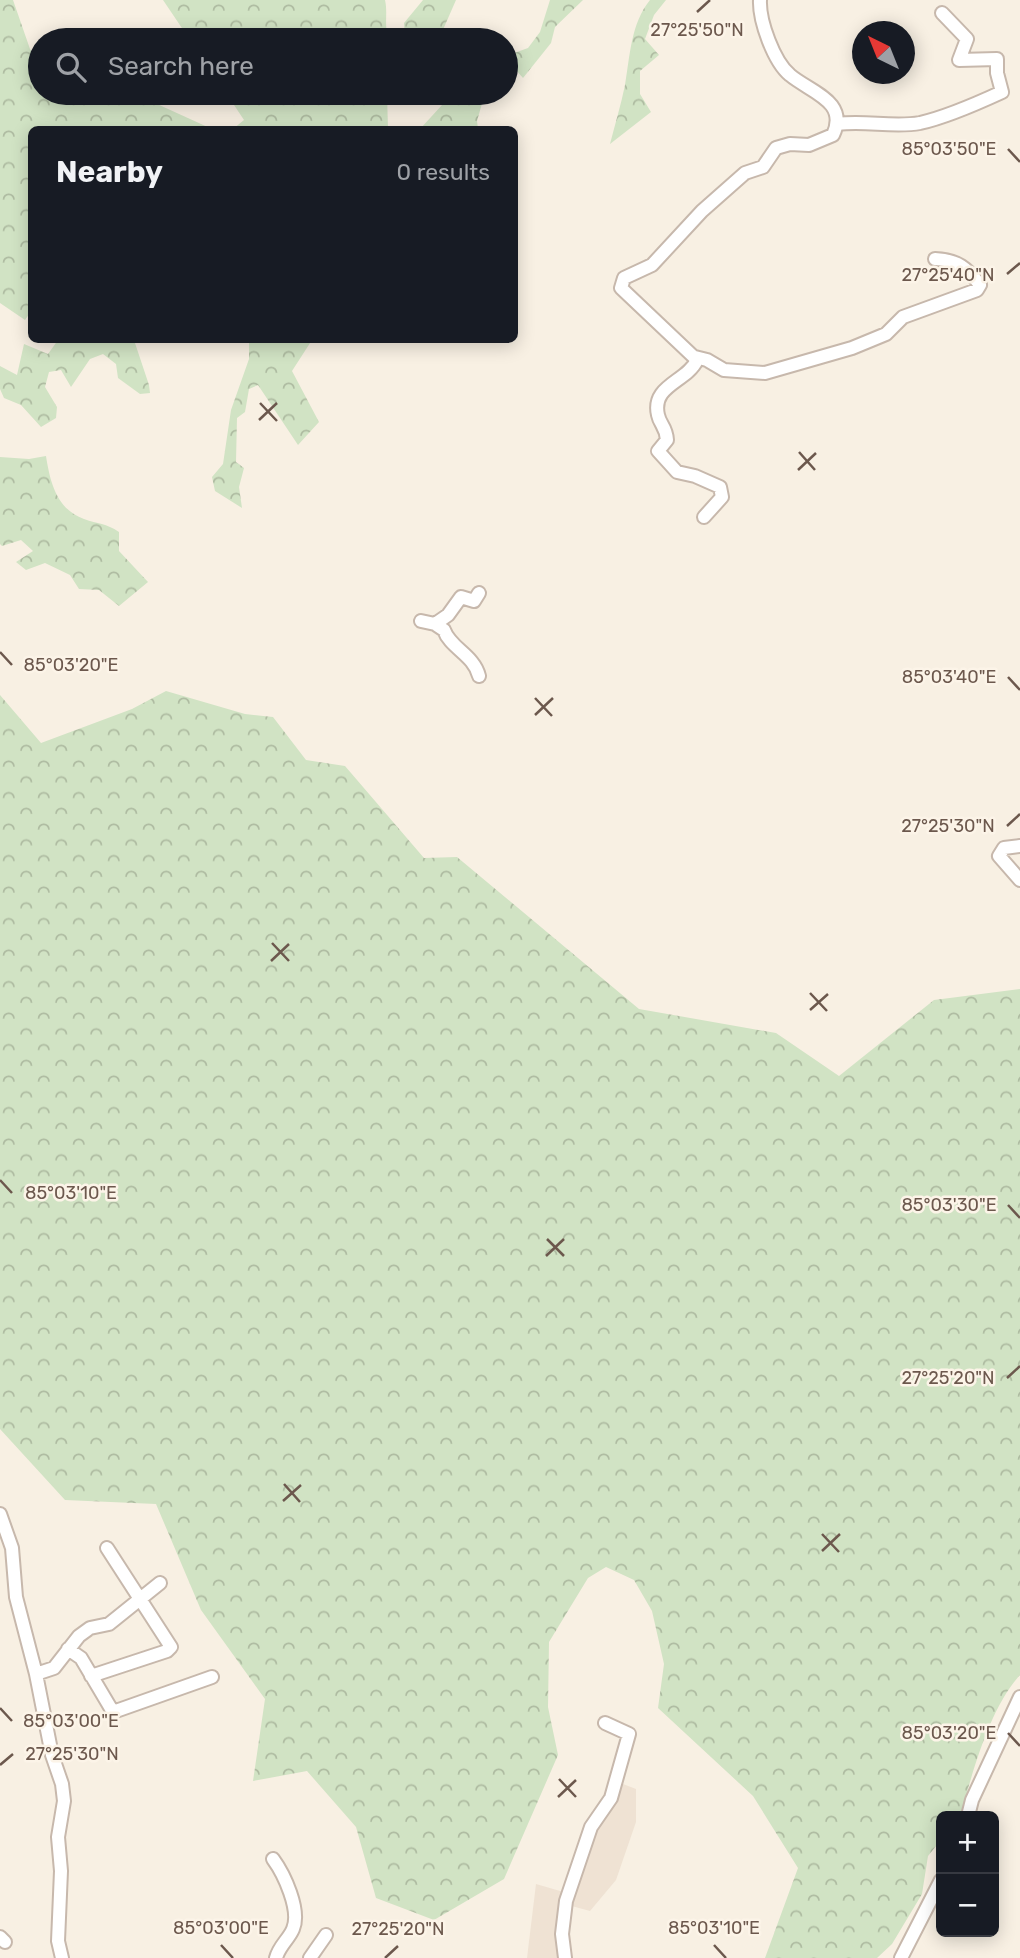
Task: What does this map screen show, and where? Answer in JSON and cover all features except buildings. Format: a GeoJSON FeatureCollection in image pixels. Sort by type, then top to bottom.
{"type":"FeatureCollection","features":[{"type":"Feature","properties":{"kind":"street"},"geometry":{"type":"LineString","coordinates":[[761,0],[762,22],[779,63],[789,74],[834,107],[838,124],[833,135],[809,145],[790,144],[776,148],[763,167],[745,173],[702,211],[652,265],[624,278],[621,288],[695,356],[724,370],[765,373],[852,348],[886,334],[903,317],[977,290],[980,285],[963,265],[950,260],[935,259]]}},
{"type":"Feature","properties":{"kind":"street"},"geometry":{"type":"LineString","coordinates":[[838,124],[919,123],[1002,92],[997,59],[959,60],[967,39],[942,13]]}},
{"type":"Feature","properties":{"kind":"street"},"geometry":{"type":"LineString","coordinates":[[695,356],[696,364],[685,376],[669,384],[659,398],[658,416],[666,428],[667,440],[658,451],[677,472],[695,476],[720,487],[722,498],[704,517]]}},
{"type":"Feature","properties":{"kind":"street"},"geometry":{"type":"LineString","coordinates":[[435,624],[448,615],[461,597],[474,601],[479,593]]}},
{"type":"Feature","properties":{"kind":"street"},"geometry":{"type":"LineString","coordinates":[[421,621],[444,629],[447,639],[459,647],[477,668],[479,676]]}},
{"type":"Feature","properties":{"kind":"street"},"geometry":{"type":"LineString","coordinates":[[1020,846],[1004,848],[999,856],[1020,880]]}},
{"type":"Feature","properties":{"kind":"street"},"geometry":{"type":"LineString","coordinates":[[0,1514],[12,1548],[16,1597],[36,1674],[52,1755],[62,1784],[64,1801],[58,1837],[61,1871],[58,1941],[62,1958]]}},
{"type":"Feature","properties":{"kind":"street"},"geometry":{"type":"LineString","coordinates":[[91,1676],[167,1651],[171,1647],[107,1548]]}},
{"type":"Feature","properties":{"kind":"street"},"geometry":{"type":"LineString","coordinates":[[36,1674],[54,1668],[63,1660],[79,1636],[90,1628],[109,1624],[160,1583]]}},
{"type":"Feature","properties":{"kind":"street"},"geometry":{"type":"LineString","coordinates":[[68,1649],[81,1658],[113,1712],[212,1677]]}},
{"type":"Feature","properties":{"kind":"street"},"geometry":{"type":"LineString","coordinates":[[969,1811],[1020,1698]]}},
{"type":"Feature","properties":{"kind":"street"},"geometry":{"type":"LineString","coordinates":[[565,1958],[562,1934],[566,1901],[591,1827],[611,1798],[629,1734],[605,1723]]}},
{"type":"Feature","properties":{"kind":"street"},"geometry":{"type":"LineString","coordinates":[[273,1859],[284,1873],[295,1922],[293,1931],[276,1958]]}},
{"type":"Feature","properties":{"kind":"street"},"geometry":{"type":"LineString","coordinates":[[901,1958],[936,1890]]}},
{"type":"Feature","properties":{"kind":"street"},"geometry":{"type":"LineString","coordinates":[[310,1958],[326,1936]]}},
{"type":"Feature","properties":{"kind":"shaded area"},"geometry":{"type":"Polygon","coordinates":[[[623,1784],[636,1789],[636,1822],[616,1880],[590,1911],[568,1905],[591,1827],[623,1784]]]}},
{"type":"Feature","properties":{"kind":"shaded area"},"geometry":{"type":"Polygon","coordinates":[[[536,1884],[567,1893],[565,1958],[527,1958],[536,1884]]]}},
{"type":"Feature","properties":{"kind":"green space"},"geometry":{"type":"Polygon","coordinates":[[[0,0],[13,0],[28,43],[28,105],[159,105],[205,126],[28,126],[28,316],[25,320],[0,303],[0,0]]]}},
{"type":"Feature","properties":{"kind":"green space"},"geometry":{"type":"Polygon","coordinates":[[[163,0],[385,0],[386,28],[182,28],[163,0]]]}},
{"type":"Feature","properties":{"kind":"green space"},"geometry":{"type":"Polygon","coordinates":[[[423,0],[456,0],[444,28],[404,28],[404,23],[423,0]]]}},
{"type":"Feature","properties":{"kind":"green space"},"geometry":{"type":"Polygon","coordinates":[[[550,0],[583,0],[555,27],[551,43],[523,78],[518,72],[518,52],[528,48],[540,32],[550,0]]]}},
{"type":"Feature","properties":{"kind":"green space"},"geometry":{"type":"Polygon","coordinates":[[[650,0],[666,0],[654,15],[645,39],[659,55],[640,71],[640,94],[651,112],[610,144],[635,29],[650,0]]]}},
{"type":"Feature","properties":{"kind":"green space"},"geometry":{"type":"Polygon","coordinates":[[[234,105],[387,105],[388,126],[237,126],[244,120],[234,105]]]}},
{"type":"Feature","properties":{"kind":"green space"},"geometry":{"type":"Polygon","coordinates":[[[442,105],[482,105],[478,126],[423,126],[442,105]]]}},
{"type":"Feature","properties":{"kind":"green space"},"geometry":{"type":"Polygon","coordinates":[[[56,343],[135,343],[150,393],[140,394],[118,378],[116,364],[103,354],[90,359],[71,387],[61,370],[49,372],[45,387],[57,407],[56,418],[41,427],[21,405],[4,398],[0,389],[0,366],[17,375],[24,344],[48,354],[56,343]]]}},
{"type":"Feature","properties":{"kind":"green space"},"geometry":{"type":"Polygon","coordinates":[[[249,343],[310,343],[292,371],[319,422],[298,445],[258,385],[249,389],[245,412],[237,418],[236,462],[244,468],[239,487],[242,508],[215,491],[212,477],[223,464],[231,410],[249,359],[249,343]]]}},
{"type":"Feature","properties":{"kind":"green space"},"geometry":{"type":"Polygon","coordinates":[[[46,456],[52,484],[61,501],[74,514],[119,532],[119,551],[148,582],[119,606],[99,590],[79,589],[70,575],[45,563],[26,570],[16,562],[33,551],[21,540],[2,546],[0,544],[0,457],[29,459],[46,456]]]}},
{"type":"Feature","properties":{"kind":"green space"},"geometry":{"type":"Polygon","coordinates":[[[166,691],[245,714],[273,717],[306,760],[345,766],[424,858],[457,857],[639,1009],[776,1033],[839,1076],[934,1000],[1020,989],[1020,1675],[999,1705],[991,1723],[962,1811],[936,1811],[936,1846],[928,1856],[922,1894],[892,1944],[877,1958],[765,1958],[798,1868],[753,1796],[658,1708],[664,1664],[652,1611],[634,1580],[606,1567],[588,1578],[549,1642],[548,1707],[558,1755],[504,1879],[434,1920],[376,1898],[356,1827],[307,1771],[253,1781],[265,1699],[201,1610],[156,1504],[65,1500],[0,1429],[0,695],[41,743],[132,709],[166,691]]]}}]}
